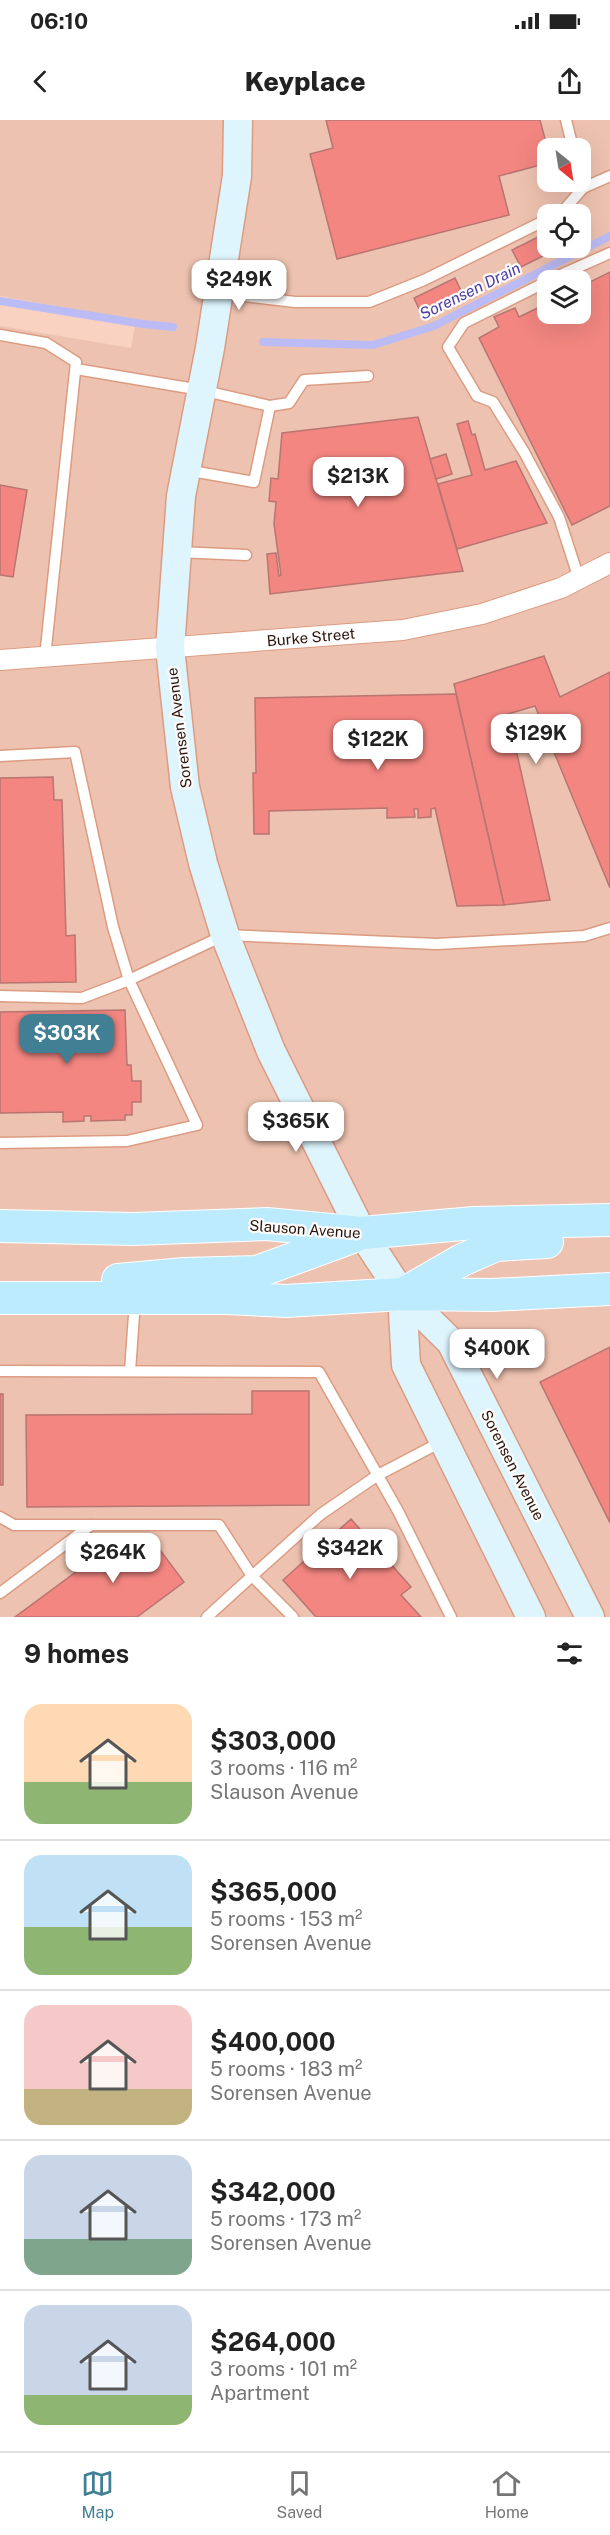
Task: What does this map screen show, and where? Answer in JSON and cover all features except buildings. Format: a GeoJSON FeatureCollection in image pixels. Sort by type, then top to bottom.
{"type":"FeatureCollection","features":[{"type":"Feature","properties":{"kind":"main road","name":"Slauson Avenue"},"geometry":{"type":"LineString","coordinates":[[0,1226],[133,1228],[267,1224],[362,1233],[474,1223],[610,1220]]}},
{"type":"Feature","properties":{"kind":"main road"},"geometry":{"type":"LineString","coordinates":[[75,1298],[91,1282],[184,1274],[257,1272],[362,1233]]}},
{"type":"Feature","properties":{"kind":"main road"},"geometry":{"type":"LineString","coordinates":[[402,1294],[462,1260],[496,1245],[610,1239]]}},
{"type":"Feature","properties":{"kind":"main road"},"geometry":{"type":"LineString","coordinates":[[0,1298],[286,1301],[402,1294],[492,1295],[610,1289]]}},
{"type":"Feature","properties":{"kind":"street","name":"Sorensen Avenue"},"geometry":{"type":"LineString","coordinates":[[238,120],[237,176],[181,496],[170,648],[185,787],[203,863],[225,935],[271,1051],[362,1233],[402,1294],[452,1342],[590,1617]]}},
{"type":"Feature","properties":{"kind":"street","name":"Burke Street"},"geometry":{"type":"LineString","coordinates":[[0,660],[404,630],[482,614],[561,588],[610,563]]}},
{"type":"Feature","properties":{"kind":"street"},"geometry":{"type":"LineString","coordinates":[[402,1294],[406,1365],[531,1617]]}},
{"type":"Feature","properties":{"kind":"lane"},"geometry":{"type":"LineString","coordinates":[[566,120],[570,138]]}},
{"type":"Feature","properties":{"kind":"lane"},"geometry":{"type":"LineString","coordinates":[[591,180],[610,176]]}},
{"type":"Feature","properties":{"kind":"lane"},"geometry":{"type":"LineString","coordinates":[[218,293],[295,302],[369,302],[423,280],[537,224]]}},
{"type":"Feature","properties":{"kind":"lane"},"geometry":{"type":"LineString","coordinates":[[572,270],[610,253]]}},
{"type":"Feature","properties":{"kind":"lane"},"geometry":{"type":"LineString","coordinates":[[537,286],[464,323],[448,347],[477,396],[493,402],[524,452],[559,517],[579,579]]}},
{"type":"Feature","properties":{"kind":"lane"},"geometry":{"type":"LineString","coordinates":[[0,335],[46,343],[76,362],[45,657]]}},
{"type":"Feature","properties":{"kind":"lane"},"geometry":{"type":"LineString","coordinates":[[76,369],[201,390],[270,406],[289,403],[304,380],[368,376]]}},
{"type":"Feature","properties":{"kind":"lane"},"geometry":{"type":"LineString","coordinates":[[186,470],[254,482],[270,406]]}},
{"type":"Feature","properties":{"kind":"lane"},"geometry":{"type":"LineString","coordinates":[[177,552],[246,555]]}},
{"type":"Feature","properties":{"kind":"lane"},"geometry":{"type":"LineString","coordinates":[[0,756],[75,752],[113,927],[129,980],[197,1125],[127,1141],[0,1143]]}},
{"type":"Feature","properties":{"kind":"lane"},"geometry":{"type":"LineString","coordinates":[[0,996],[82,998],[129,980],[225,935],[437,944],[584,936],[610,928]]}},
{"type":"Feature","properties":{"kind":"lane"},"geometry":{"type":"LineString","coordinates":[[130,1371],[135,1298]]}},
{"type":"Feature","properties":{"kind":"lane"},"geometry":{"type":"LineString","coordinates":[[0,1371],[319,1372],[378,1475],[451,1617]]}},
{"type":"Feature","properties":{"kind":"lane"},"geometry":{"type":"LineString","coordinates":[[207,1617],[321,1514],[378,1475],[444,1441]]}},
{"type":"Feature","properties":{"kind":"lane"},"geometry":{"type":"LineString","coordinates":[[0,1517],[14,1525],[219,1525],[252,1576],[292,1617]]}},
{"type":"Feature","properties":{"kind":"lane"},"geometry":{"type":"LineString","coordinates":[[0,1593],[92,1525]]}},
{"type":"Feature","properties":{"kind":"shaded area"},"geometry":{"type":"Polygon","coordinates":[[[0,120],[610,120],[610,1617],[0,1617],[0,326],[131,348],[136,320],[0,296],[0,120]]]}},
{"type":"Feature","properties":{"kind":"waterway","name":"Sorensen Drain"},"geometry":{"type":"LineString","coordinates":[[263,342],[373,345],[434,326],[610,236]]}},
{"type":"Feature","properties":{"kind":"waterway","name":"Sorensen Drain"},"geometry":{"type":"LineString","coordinates":[[0,301],[173,327]]}}]}
